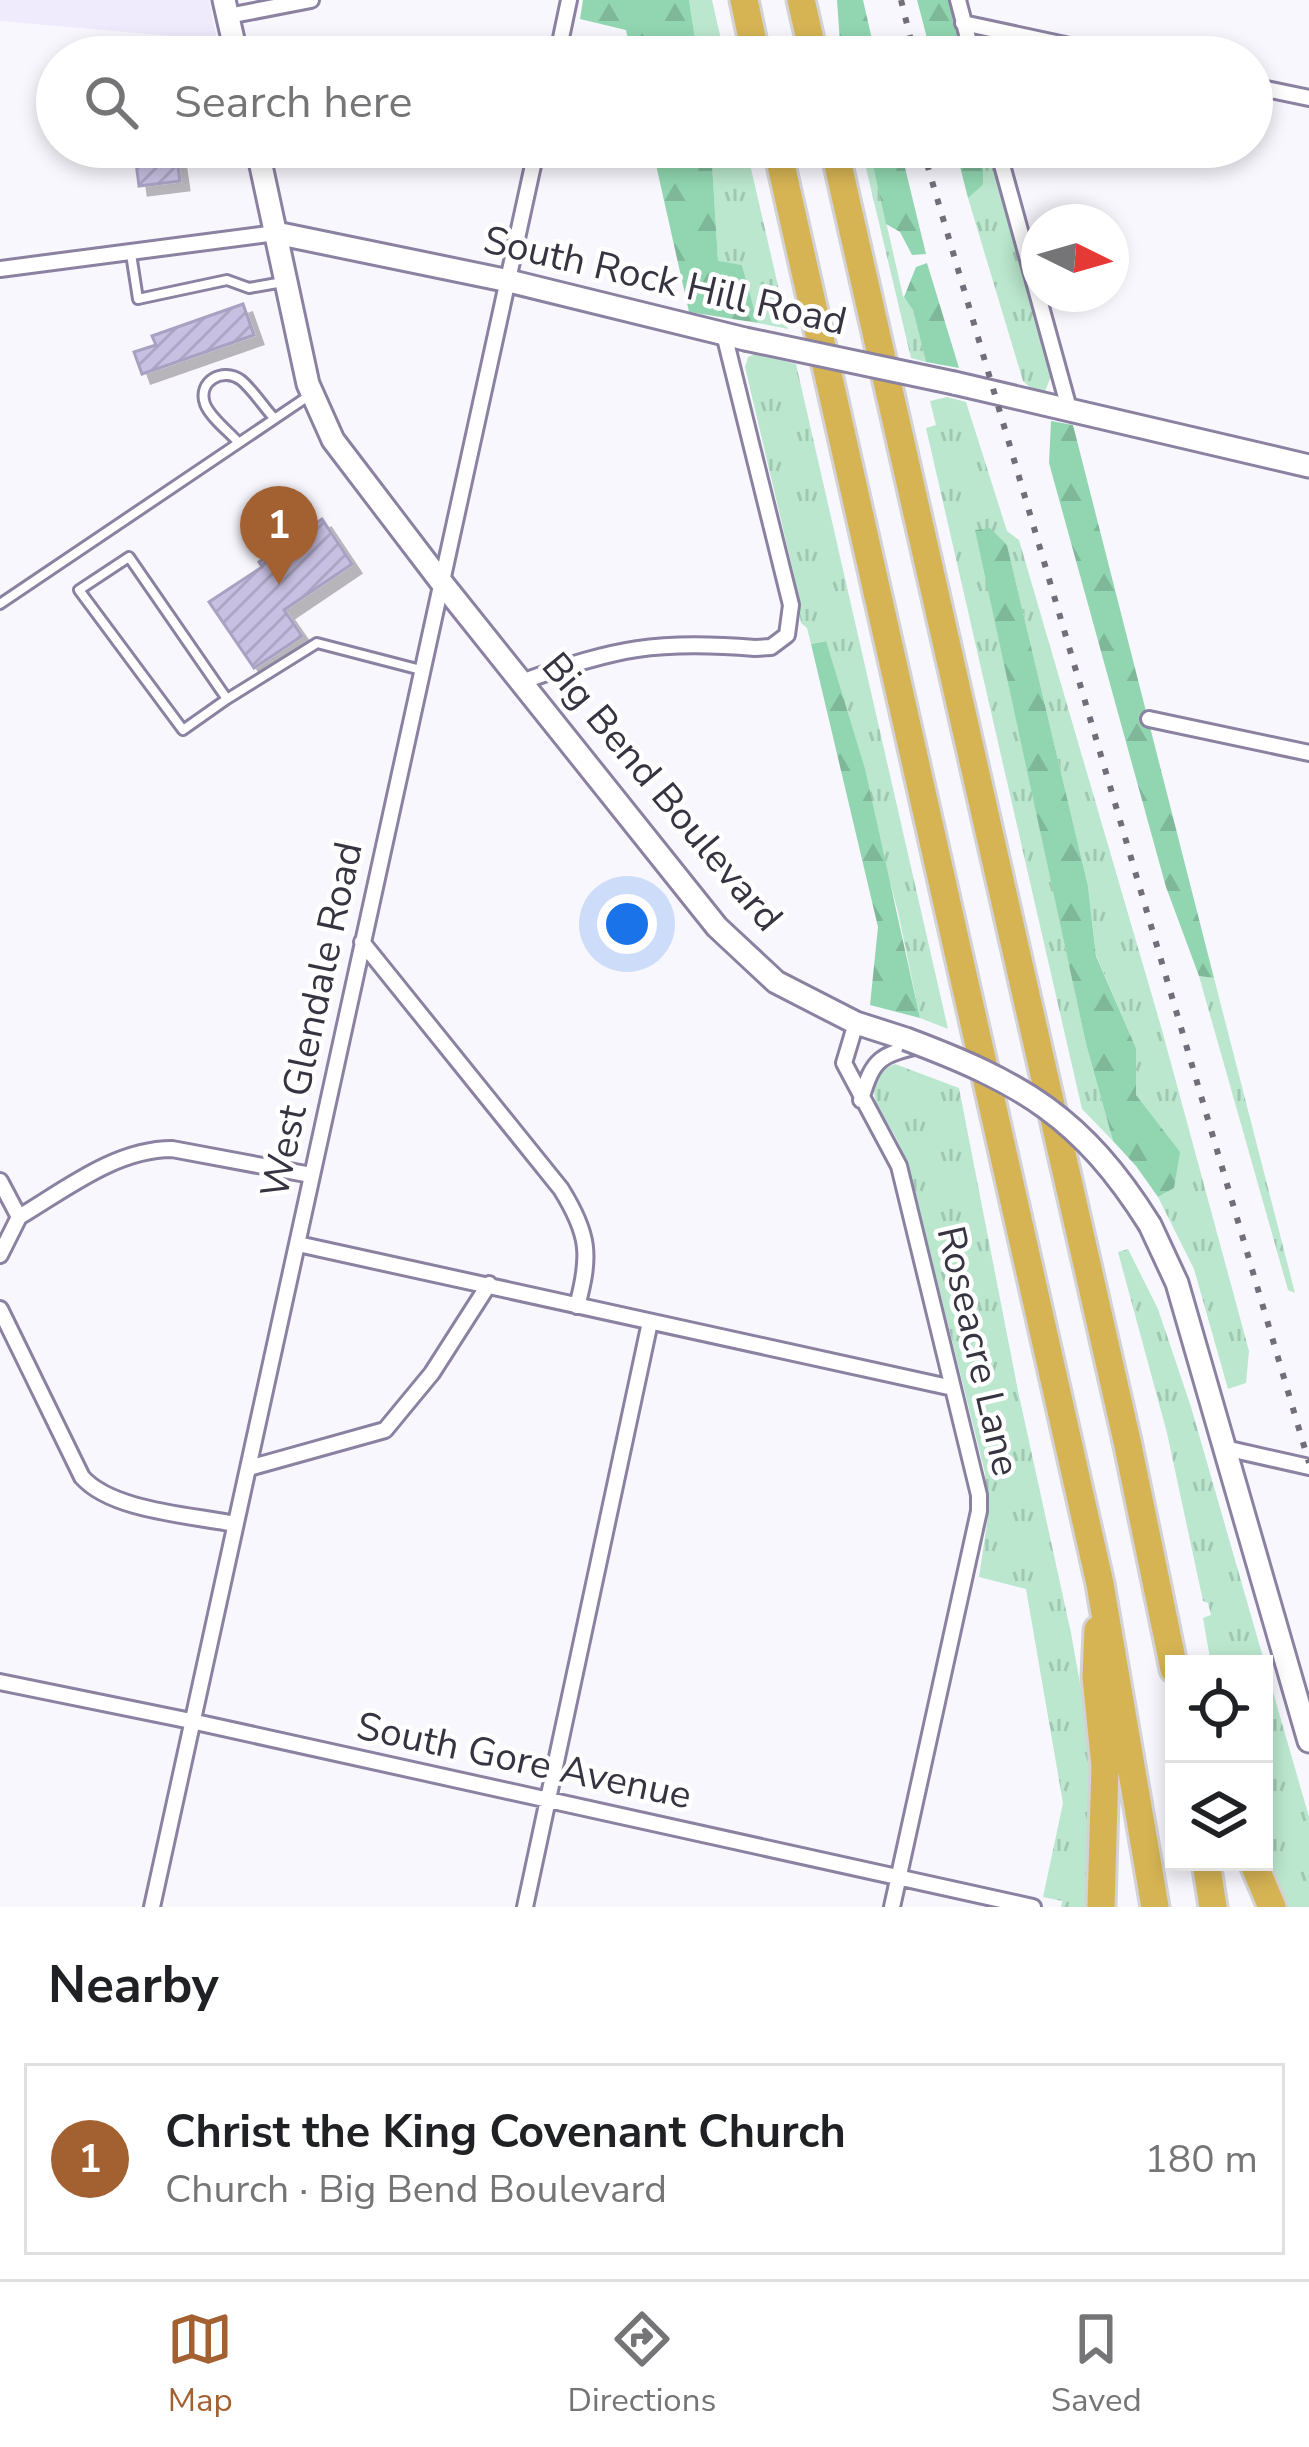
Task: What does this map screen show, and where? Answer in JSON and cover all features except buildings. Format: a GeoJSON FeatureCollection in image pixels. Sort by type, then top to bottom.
{"type":"FeatureCollection","features":[{"type":"Feature","properties":{"kind":"highway"},"geometry":{"type":"LineString","coordinates":[[744,0],[752,36]]}},
{"type":"Feature","properties":{"kind":"highway"},"geometry":{"type":"LineString","coordinates":[[801,0],[809,36]]}},
{"type":"Feature","properties":{"kind":"highway"},"geometry":{"type":"LineString","coordinates":[[782,168],[1100,1583],[1155,1907]]}},
{"type":"Feature","properties":{"kind":"highway"},"geometry":{"type":"LineString","coordinates":[[839,168],[1173,1655]]}},
{"type":"Feature","properties":{"kind":"highway"},"geometry":{"type":"LineString","coordinates":[[1100,1583],[1096,1677],[1105,1766],[1102,1907]]}},
{"type":"Feature","properties":{"kind":"highway"},"geometry":{"type":"LineString","coordinates":[[1207,1871],[1213,1907]]}},
{"type":"Feature","properties":{"kind":"highway"},"geometry":{"type":"LineString","coordinates":[[1257,1871],[1272,1907]]}},
{"type":"Feature","properties":{"kind":"main road","name":"Big Bend Boulevard"},"geometry":{"type":"LineString","coordinates":[[262,168],[311,394],[333,440],[717,927],[776,982],[856,1023],[971,1063],[1030,1094],[1073,1129],[1120,1178],[1150,1225],[1177,1282],[1309,1741]]}},
{"type":"Feature","properties":{"kind":"main road","name":"South Rock Hill Road"},"geometry":{"type":"LineString","coordinates":[[276,233],[509,281],[735,337],[1309,466]]}},
{"type":"Feature","properties":{"kind":"street"},"geometry":{"type":"LineString","coordinates":[[226,8],[311,0]]}},
{"type":"Feature","properties":{"kind":"street"},"geometry":{"type":"LineString","coordinates":[[561,36],[569,0]]}},
{"type":"Feature","properties":{"kind":"street"},"geometry":{"type":"LineString","coordinates":[[958,0],[967,36]]}},
{"type":"Feature","properties":{"kind":"street"},"geometry":{"type":"LineString","coordinates":[[963,22],[1026,36]]}},
{"type":"Feature","properties":{"kind":"street"},"geometry":{"type":"LineString","coordinates":[[1273,90],[1309,98]]}},
{"type":"Feature","properties":{"kind":"street","name":"West Glendale Road"},"geometry":{"type":"LineString","coordinates":[[152,1907],[533,168]]}},
{"type":"Feature","properties":{"kind":"street"},"geometry":{"type":"LineString","coordinates":[[1003,168],[1070,412]]}},
{"type":"Feature","properties":{"kind":"street","name":"South Rock Hill Road"},"geometry":{"type":"LineString","coordinates":[[0,269],[276,233]]}},
{"type":"Feature","properties":{"kind":"street"},"geometry":{"type":"LineString","coordinates":[[524,681],[625,648],[770,647],[788,635],[791,605],[735,337]]}},
{"type":"Feature","properties":{"kind":"street"},"geometry":{"type":"LineString","coordinates":[[1149,718],[1309,753]]}},
{"type":"Feature","properties":{"kind":"street"},"geometry":{"type":"LineString","coordinates":[[362,942],[561,1189],[582,1222],[588,1264],[577,1306]]}},
{"type":"Feature","properties":{"kind":"street","name":"Roseacre Lane"},"geometry":{"type":"LineString","coordinates":[[856,1023],[844,1064],[899,1166],[980,1511],[892,1907]]}},
{"type":"Feature","properties":{"kind":"street"},"geometry":{"type":"LineString","coordinates":[[862,1100],[876,1061],[914,1042]]}},
{"type":"Feature","properties":{"kind":"street"},"geometry":{"type":"LineString","coordinates":[[0,1255],[19,1217],[129,1155],[149,1149],[172,1149],[311,1175]]}},
{"type":"Feature","properties":{"kind":"street"},"geometry":{"type":"LineString","coordinates":[[0,1181],[19,1217]]}},
{"type":"Feature","properties":{"kind":"street"},"geometry":{"type":"LineString","coordinates":[[298,1244],[953,1388]]}},
{"type":"Feature","properties":{"kind":"street"},"geometry":{"type":"LineString","coordinates":[[249,1468],[386,1430],[432,1373],[489,1284]]}},
{"type":"Feature","properties":{"kind":"street"},"geometry":{"type":"LineString","coordinates":[[0,1310],[34,1385],[92,1488],[118,1500],[236,1524]]}},
{"type":"Feature","properties":{"kind":"street"},"geometry":{"type":"LineString","coordinates":[[525,1907],[650,1322]]}},
{"type":"Feature","properties":{"kind":"street"},"geometry":{"type":"LineString","coordinates":[[1225,1448],[1309,1467]]}},
{"type":"Feature","properties":{"kind":"street","name":"South Gore Avenue"},"geometry":{"type":"LineString","coordinates":[[0,1682],[1033,1907]]}},
{"type":"Feature","properties":{"kind":"lane"},"geometry":{"type":"LineString","coordinates":[[131,252],[138,299],[227,280],[249,288],[284,281]]}},
{"type":"Feature","properties":{"kind":"lane"},"geometry":{"type":"LineString","coordinates":[[238,441],[206,406],[208,381],[221,374],[238,378],[273,418]]}},
{"type":"Feature","properties":{"kind":"lane"},"geometry":{"type":"LineString","coordinates":[[0,604],[311,394]]}},
{"type":"Feature","properties":{"kind":"lane"},"geometry":{"type":"LineString","coordinates":[[226,699],[128,557],[80,590],[183,730],[317,643],[422,670]]}},
{"type":"Feature","properties":{"kind":"shaded area"},"geometry":{"type":"Polygon","coordinates":[[[0,0],[209,0],[216,36],[171,36],[0,21],[0,0]]]}},
{"type":"Feature","properties":{"kind":"green space"},"geometry":{"type":"Polygon","coordinates":[[[583,0],[689,0],[695,36],[627,36],[626,30],[580,19],[583,0]]]}},
{"type":"Feature","properties":{"kind":"green space"},"geometry":{"type":"Polygon","coordinates":[[[689,0],[712,0],[720,36],[695,36],[689,0]]]}},
{"type":"Feature","properties":{"kind":"green space"},"geometry":{"type":"Polygon","coordinates":[[[837,0],[863,0],[871,36],[840,36],[837,0]]]}},
{"type":"Feature","properties":{"kind":"green space"},"geometry":{"type":"Polygon","coordinates":[[[917,0],[951,0],[960,36],[926,36],[917,0]]]}},
{"type":"Feature","properties":{"kind":"green space"},"geometry":{"type":"Polygon","coordinates":[[[657,168],[712,168],[718,261],[742,265],[758,323],[689,312],[657,168]]]}},
{"type":"Feature","properties":{"kind":"green space"},"geometry":{"type":"Polygon","coordinates":[[[712,168],[751,168],[788,329],[758,323],[742,265],[718,262],[712,168]]]}},
{"type":"Feature","properties":{"kind":"green space"},"geometry":{"type":"Polygon","coordinates":[[[866,168],[874,168],[903,296],[913,309],[926,362],[911,358],[866,168]]]}},
{"type":"Feature","properties":{"kind":"green space"},"geometry":{"type":"Polygon","coordinates":[[[874,168],[905,168],[926,254],[912,255],[900,232],[886,224],[874,168]]]}},
{"type":"Feature","properties":{"kind":"green space"},"geometry":{"type":"Polygon","coordinates":[[[960,168],[983,168],[983,185],[968,198],[960,168]]]}},
{"type":"Feature","properties":{"kind":"green space"},"geometry":{"type":"Polygon","coordinates":[[[983,168],[993,168],[1021,266],[1021,312],[1034,312],[1052,374],[1045,391],[1036,393],[1023,381],[968,198],[983,185],[983,168]]]}},
{"type":"Feature","properties":{"kind":"green space"},"geometry":{"type":"Polygon","coordinates":[[[927,263],[959,368],[926,362],[913,310],[904,297],[916,267],[927,263]]]}},
{"type":"Feature","properties":{"kind":"green space"},"geometry":{"type":"Polygon","coordinates":[[[755,354],[796,364],[948,1029],[920,1018],[898,912],[825,641],[811,644],[801,623],[745,367],[748,357],[755,354]]]}},
{"type":"Feature","properties":{"kind":"green space"},"geometry":{"type":"Polygon","coordinates":[[[947,397],[966,402],[1007,531],[1019,540],[1162,1030],[1249,1351],[1246,1383],[1228,1389],[1194,1269],[1158,1197],[1174,1188],[1136,1095],[1136,1048],[1096,955],[1088,886],[1007,545],[976,531],[1086,1044],[1113,1141],[1082,1109],[926,428],[936,425],[930,401],[947,397]]]}},
{"type":"Feature","properties":{"kind":"green space"},"geometry":{"type":"Polygon","coordinates":[[[1051,421],[1073,425],[1214,978],[1199,976],[1166,887],[1049,463],[1051,421]]]}},
{"type":"Feature","properties":{"kind":"green space"},"geometry":{"type":"Polygon","coordinates":[[[990,528],[1007,545],[1088,886],[1096,956],[1136,1048],[1136,1095],[1180,1152],[1174,1188],[1158,1197],[1113,1141],[1086,1044],[975,530],[990,528]]]}},
{"type":"Feature","properties":{"kind":"green space"},"geometry":{"type":"Polygon","coordinates":[[[826,641],[865,769],[920,1018],[870,1005],[878,927],[811,644],[826,641]]]}},
{"type":"Feature","properties":{"kind":"green space"},"geometry":{"type":"Polygon","coordinates":[[[1199,976],[1214,978],[1295,1293],[1288,1290],[1199,976]]]}},
{"type":"Feature","properties":{"kind":"green space"},"geometry":{"type":"Polygon","coordinates":[[[895,1064],[959,1088],[1095,1768],[1091,1907],[1061,1907],[1062,1901],[1043,1897],[1063,1803],[1026,1589],[979,1577],[988,1517],[985,1473],[911,1176],[874,1091],[876,1073],[895,1064]]]}},
{"type":"Feature","properties":{"kind":"green space"},"geometry":{"type":"Polygon","coordinates":[[[1128,1249],[1158,1309],[1262,1655],[1209,1655],[1203,1618],[1211,1615],[1203,1601],[1167,1433],[1118,1252],[1128,1249]]]}},
{"type":"Feature","properties":{"kind":"green space"},"geometry":{"type":"Polygon","coordinates":[[[1273,1692],[1309,1817],[1309,1907],[1279,1907],[1267,1871],[1273,1871],[1273,1692]]]}},
{"type":"Feature","properties":{"kind":"railway"},"geometry":{"type":"LineString","coordinates":[[901,0],[910,36]]}},
{"type":"Feature","properties":{"kind":"railway"},"geometry":{"type":"LineString","coordinates":[[928,168],[1309,1463]]}},
{"type":"Feature","properties":{"kind":"place","name":"Christ the King Covenant Church"},"geometry":{"type":"Point","coordinates":[279,585]}}]}
